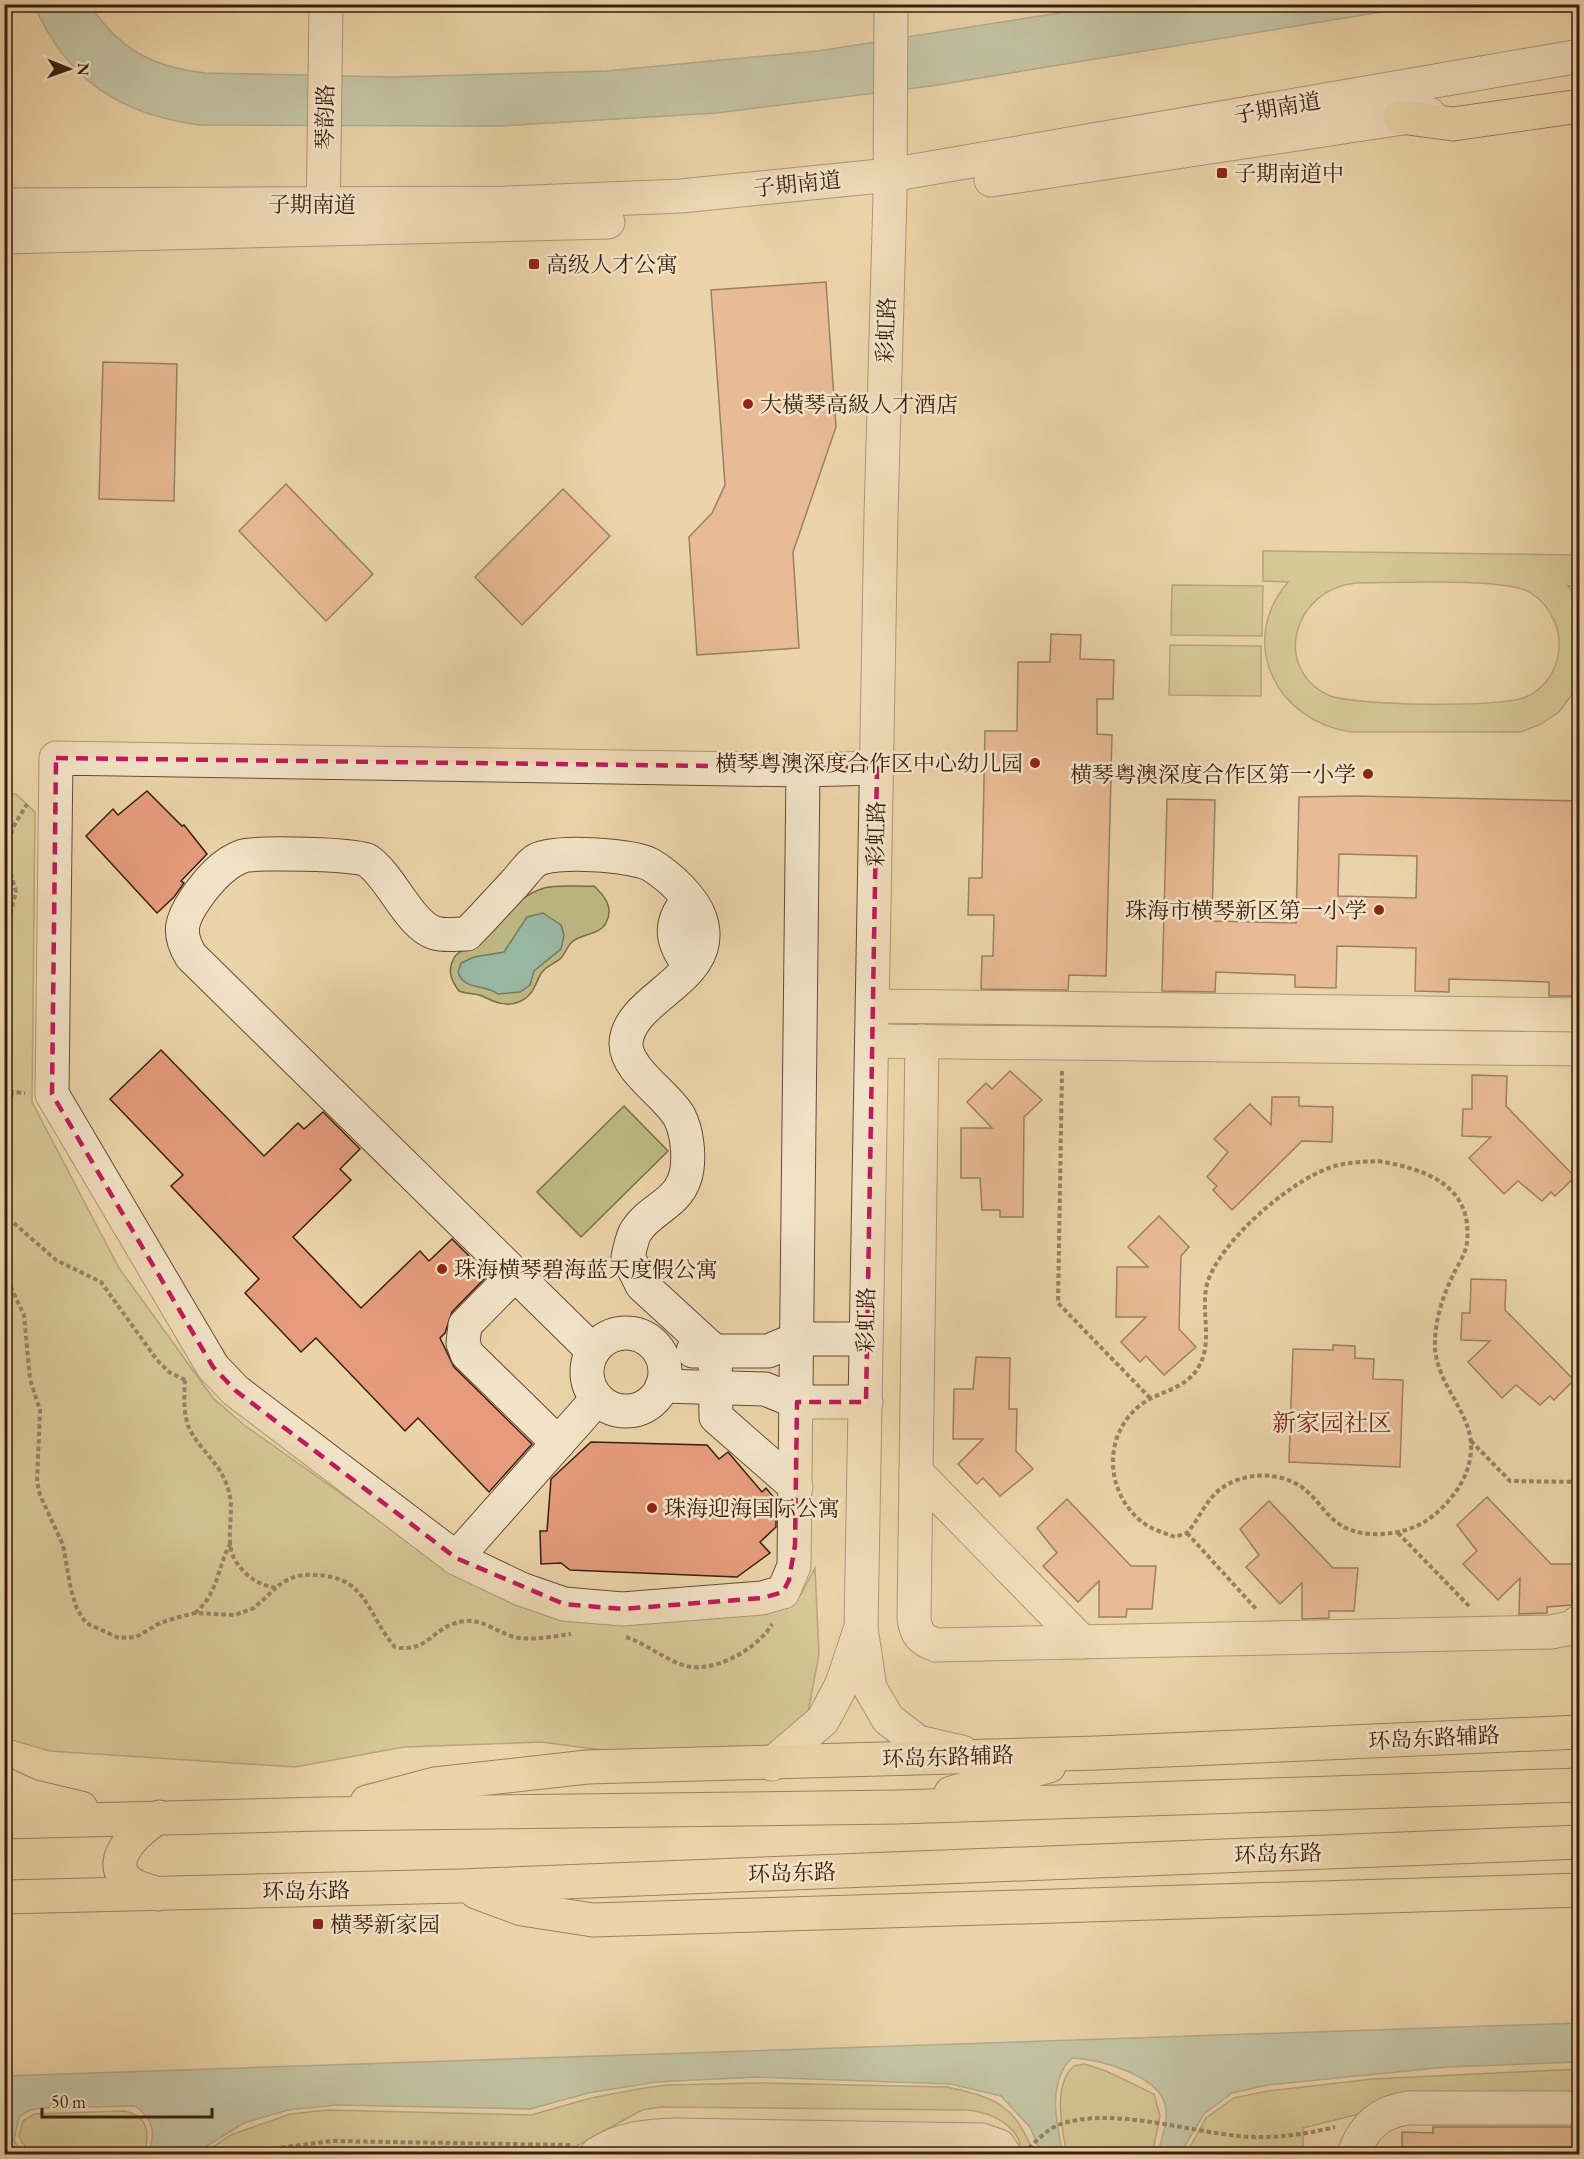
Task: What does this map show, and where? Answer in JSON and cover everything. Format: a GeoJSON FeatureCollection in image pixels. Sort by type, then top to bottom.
{"type":"FeatureCollection","features":[{"type":"Feature","properties":{"kind":"main road"},"geometry":{"type":"LineString","coordinates":[[1400,117],[1453,124],[1580,106]]}},
{"type":"Feature","properties":{"kind":"main road","name":"环岛东路辅路"},"geometry":{"type":"LineString","coordinates":[[322,1814],[435,1784],[587,1767],[772,1764],[1097,1753],[1580,1732]]}},
{"type":"Feature","properties":{"kind":"main road"},"geometry":{"type":"LineString","coordinates":[[898,1807],[1097,1753]]}},
{"type":"Feature","properties":{"kind":"main road"},"geometry":{"type":"LineString","coordinates":[[4,1784],[30,1796],[144,1818]]}},
{"type":"Feature","properties":{"kind":"main road"},"geometry":{"type":"LineString","coordinates":[[4,1822],[322,1814],[898,1807],[1580,1785]]}},
{"type":"Feature","properties":{"kind":"main road"},"geometry":{"type":"LineString","coordinates":[[144,1818],[140,1828],[128,1841],[121,1866],[126,1878],[135,1886],[158,1894]]}},
{"type":"Feature","properties":{"kind":"main road","name":"环岛东路"},"geometry":{"type":"LineString","coordinates":[[4,1897],[460,1886],[1580,1842]]}},
{"type":"Feature","properties":{"kind":"main road"},"geometry":{"type":"LineString","coordinates":[[460,1886],[522,1909],[593,1920],[1580,1890]]}},
{"type":"Feature","properties":{"kind":"street","name":"琴韵路"},"geometry":{"type":"LineString","coordinates":[[323,217],[326,4]]}},
{"type":"Feature","properties":{"kind":"street","name":"彩虹路"},"geometry":{"type":"LineString","coordinates":[[861,1628],[866,1402],[865,1339],[890,185],[890,15]]}},
{"type":"Feature","properties":{"kind":"street","name":"子期南道"},"geometry":{"type":"LineString","coordinates":[[890,185],[1580,57]]}},
{"type":"Feature","properties":{"kind":"street","name":"子期南道"},"geometry":{"type":"LineString","coordinates":[[4,237],[507,203],[890,185],[1580,94]]}},
{"type":"Feature","properties":{"kind":"street","name":"子期南道"},"geometry":{"type":"LineString","coordinates":[[4,205],[323,217]]}},
{"type":"Feature","properties":{"kind":"street"},"geometry":{"type":"LineString","coordinates":[[803,770],[794,1566],[783,1592],[775,1595],[622,1609],[564,1604],[521,1589],[456,1558],[236,1391],[199,1373],[52,1094],[56,758],[803,770],[877,768]]}},
{"type":"Feature","properties":{"kind":"street"},"geometry":{"type":"LineString","coordinates":[[593,1350],[191,956],[182,940],[186,913],[211,877],[243,856],[364,858],[381,871],[416,918],[432,932],[447,935],[467,934],[536,860],[564,854],[630,858],[650,864],[688,900],[700,919],[702,947],[690,967],[631,1023],[626,1045],[632,1063],[679,1116],[687,1144],[687,1171],[677,1195],[636,1230],[628,1257],[642,1285],[715,1352],[716,1417],[796,1487]]}},
{"type":"Feature","properties":{"kind":"street"},"geometry":{"type":"LineString","coordinates":[[874,1006],[1580,1015]]}},
{"type":"Feature","properties":{"kind":"street"},"geometry":{"type":"LineString","coordinates":[[873,1041],[1580,1049]]}},
{"type":"Feature","properties":{"kind":"street"},"geometry":{"type":"LineString","coordinates":[[922,1041],[914,1618],[915,1631],[924,1641],[936,1645],[1551,1632],[1571,1628],[1580,1621]]}},
{"type":"Feature","properties":{"kind":"street"},"geometry":{"type":"LineString","coordinates":[[515,1274],[465,1325],[463,1343],[467,1354],[558,1443]]}},
{"type":"Feature","properties":{"kind":"street"},"geometry":{"type":"LineString","coordinates":[[626,1332],[638,1334],[658,1350],[664,1368],[662,1386],[656,1398],[633,1411],[608,1407],[597,1399],[587,1376],[588,1363],[593,1350],[607,1338],[626,1332]]}},
{"type":"Feature","properties":{"kind":"street"},"geometry":{"type":"LineString","coordinates":[[658,1350],[768,1352],[797,1339],[865,1339]]}},
{"type":"Feature","properties":{"kind":"street"},"geometry":{"type":"LineString","coordinates":[[662,1386],[765,1389],[796,1402],[866,1402]]}},
{"type":"Feature","properties":{"kind":"street"},"geometry":{"type":"LineString","coordinates":[[456,1558],[597,1399]]}},
{"type":"Feature","properties":{"kind":"street"},"geometry":{"type":"LineString","coordinates":[[916,1472],[1082,1642]]}},
{"type":"Feature","properties":{"kind":"street"},"geometry":{"type":"LineString","coordinates":[[861,1628],[870,1688],[888,1719],[918,1742],[975,1756]]}},
{"type":"Feature","properties":{"kind":"street"},"geometry":{"type":"LineString","coordinates":[[772,1764],[823,1720],[842,1684],[861,1628]]}},
{"type":"Feature","properties":{"kind":"street"},"geometry":{"type":"LineString","coordinates":[[1354,2154],[1358,2141],[1372,2122],[1390,2111],[1408,2108],[1580,2108]]}},
{"type":"Feature","properties":{"kind":"street"},"geometry":{"type":"LineString","coordinates":[[604,2150],[645,2137],[675,2135],[982,2140],[999,2146],[1004,2154]]}},
{"type":"Feature","properties":{"kind":"path"},"geometry":{"type":"LineString","coordinates":[[4,980],[10,963],[8,923],[16,892],[7,860],[12,829],[22,810],[34,797]]}},
{"type":"Feature","properties":{"kind":"path"},"geometry":{"type":"LineString","coordinates":[[1062,1043],[1058,1303],[1152,1400]]}},
{"type":"Feature","properties":{"kind":"path"},"geometry":{"type":"LineString","coordinates":[[4,1111],[14,1092]]}},
{"type":"Feature","properties":{"kind":"path"},"geometry":{"type":"LineString","coordinates":[[1378,1161],[1403,1166],[1447,1185],[1461,1202],[1468,1223],[1467,1245],[1437,1316],[1435,1350],[1443,1382],[1460,1411],[1470,1439],[1468,1469],[1449,1501],[1424,1522],[1398,1532],[1379,1534],[1350,1528],[1337,1523],[1303,1488],[1283,1478],[1261,1475],[1240,1479],[1220,1489],[1205,1504],[1187,1533],[1175,1537],[1143,1522],[1127,1506],[1116,1486],[1112,1464],[1114,1441],[1124,1422],[1139,1406],[1152,1400],[1180,1386],[1198,1369],[1207,1346],[1204,1302],[1207,1284],[1215,1266],[1247,1225],[1289,1190],[1328,1168],[1353,1162],[1378,1161]]}},
{"type":"Feature","properties":{"kind":"path"},"geometry":{"type":"LineString","coordinates":[[4,1212],[6,1220],[56,1260],[101,1282],[157,1360],[169,1372],[199,1373],[184,1402],[189,1429],[214,1459],[230,1493],[231,1541],[234,1558],[248,1576],[259,1585],[276,1588]]}},
{"type":"Feature","properties":{"kind":"path"},"geometry":{"type":"LineString","coordinates":[[4,1273],[24,1315],[30,1379],[40,1410],[37,1482],[40,1495],[63,1545],[77,1609],[86,1623],[119,1638],[136,1637],[160,1623],[195,1613],[235,1615],[254,1608],[284,1581],[303,1575],[341,1578],[355,1586],[368,1603],[382,1632],[395,1647],[408,1650],[420,1647],[437,1630],[466,1621],[479,1622],[519,1638],[578,1633]]}},
{"type":"Feature","properties":{"kind":"path"},"geometry":{"type":"LineString","coordinates":[[1470,1439],[1510,1481],[1580,1482]]}},
{"type":"Feature","properties":{"kind":"path"},"geometry":{"type":"LineString","coordinates":[[1398,1532],[1472,1608],[1472,1634]]}},
{"type":"Feature","properties":{"kind":"path"},"geometry":{"type":"LineString","coordinates":[[1187,1533],[1263,1616],[1262,1639]]}},
{"type":"Feature","properties":{"kind":"path"},"geometry":{"type":"LineString","coordinates":[[195,1613],[210,1599],[215,1589],[223,1556],[231,1541]]}},
{"type":"Feature","properties":{"kind":"path"},"geometry":{"type":"LineString","coordinates":[[618,1634],[686,1666],[701,1667],[740,1653],[756,1642],[774,1620],[775,1595]]}},
{"type":"Feature","properties":{"kind":"path"},"geometry":{"type":"LineString","coordinates":[[1036,2141],[1057,2126],[1101,2119],[1266,2137],[1297,2135],[1338,2126]]}},
{"type":"Feature","properties":{"kind":"path"},"geometry":{"type":"LineString","coordinates":[[252,2154],[290,2145],[332,2141],[604,2150]]}},
{"type":"Feature","properties":{"kind":"highlighted area"},"geometry":{"type":"Polygon","coordinates":[[[56,758],[877,768],[866,1402],[797,1402],[795,1545],[789,1580],[783,1592],[762,1598],[622,1609],[564,1604],[456,1558],[236,1391],[213,1367],[52,1094],[56,758]]]}},
{"type":"Feature","properties":{"kind":"shaded area"},"geometry":{"type":"Polygon","coordinates":[[[34,5],[90,5],[113,33],[138,53],[169,66],[186,70],[205,73],[393,77],[606,71],[818,51],[1110,5],[1424,5],[931,86],[716,113],[501,126],[201,125],[172,120],[145,113],[121,102],[80,73],[47,31],[34,5]]]}},
{"type":"Feature","properties":{"kind":"shaded area"},"geometry":{"type":"Polygon","coordinates":[[[1263,551],[1579,555],[1579,585],[1568,586],[1579,602],[1579,685],[1559,712],[1541,724],[1521,732],[1352,732],[1326,725],[1303,713],[1285,696],[1272,676],[1266,654],[1266,630],[1273,606],[1288,582],[1263,581],[1263,551]],[[1356,583],[1335,588],[1317,599],[1305,614],[1297,631],[1295,649],[1300,667],[1310,682],[1328,695],[1365,702],[1395,703],[1459,704],[1512,701],[1537,691],[1553,672],[1559,650],[1558,631],[1551,614],[1531,593],[1518,588],[1474,583],[1356,583]]]}},
{"type":"Feature","properties":{"kind":"shaded area"},"geometry":{"type":"Polygon","coordinates":[[[1172,585],[1263,586],[1262,636],[1171,635],[1172,585]]]}},
{"type":"Feature","properties":{"kind":"shaded area"},"geometry":{"type":"Polygon","coordinates":[[[1170,645],[1261,646],[1261,696],[1169,695],[1170,645]]]}},
{"type":"Feature","properties":{"kind":"shaded area"},"geometry":{"type":"Polygon","coordinates":[[[5,794],[16,794],[35,812],[32,1102],[119,1268],[213,1398],[244,1425],[452,1572],[556,1617],[782,1605],[801,1594],[815,1568],[819,1655],[807,1717],[767,1750],[602,1750],[541,1742],[404,1747],[295,1767],[50,1751],[5,1738],[5,794]]]}},
{"type":"Feature","properties":{"kind":"shaded area"},"geometry":{"type":"Polygon","coordinates":[[[594,886],[602,894],[609,907],[606,923],[599,930],[579,937],[571,943],[561,958],[542,972],[532,992],[525,998],[516,1003],[506,1004],[459,991],[451,975],[454,958],[458,953],[473,945],[523,898],[544,888],[594,886]]]}},
{"type":"Feature","properties":{"kind":"shaded area"},"geometry":{"type":"Polygon","coordinates":[[[543,913],[561,925],[564,935],[561,949],[534,971],[530,985],[520,992],[498,994],[469,984],[461,978],[458,972],[461,963],[474,957],[504,952],[527,917],[543,913]]]}},
{"type":"Feature","properties":{"kind":"shaded area"},"geometry":{"type":"Polygon","coordinates":[[[624,1106],[668,1151],[581,1237],[537,1192],[624,1106]]]}},
{"type":"Feature","properties":{"kind":"shaded area"},"geometry":{"type":"Polygon","coordinates":[[[1580,2023],[1579,2062],[1447,2067],[1268,2085],[1232,2093],[1204,2114],[1180,2154],[1157,2154],[1164,2129],[1166,2110],[1160,2094],[1151,2085],[1126,2070],[1072,2058],[1064,2068],[1056,2091],[1056,2116],[1063,2154],[1041,2154],[1030,2127],[1001,2096],[951,2084],[757,2077],[656,2082],[588,2093],[530,2109],[337,2105],[288,2110],[244,2123],[194,2154],[148,2154],[152,2140],[152,2127],[146,2116],[135,2106],[41,2108],[28,2111],[19,2117],[14,2140],[23,2154],[5,2154],[5,2076],[1580,2023]]]}},
{"type":"Feature","properties":{"kind":"shaded area"},"geometry":{"type":"Polygon","coordinates":[[[1084,2064],[1106,2071],[1154,2094],[1160,2116],[1152,2154],[1067,2154],[1060,2108],[1063,2084],[1067,2074],[1074,2066],[1084,2064]]]}},
{"type":"Feature","properties":{"kind":"shaded area"},"geometry":{"type":"Polygon","coordinates":[[[1579,2069],[1579,2101],[1391,2106],[1303,2128],[1303,2154],[1186,2154],[1206,2118],[1234,2098],[1267,2091],[1373,2079],[1579,2069]]]}},
{"type":"Feature","properties":{"kind":"shaded area"},"geometry":{"type":"Polygon","coordinates":[[[760,2083],[947,2087],[964,2091],[991,2100],[1011,2114],[1019,2124],[1034,2154],[1021,2154],[1017,2136],[1004,2123],[987,2114],[968,2110],[661,2107],[642,2110],[562,2154],[202,2154],[231,2135],[290,2114],[328,2110],[531,2115],[591,2098],[638,2089],[667,2085],[760,2083]]]}},
{"type":"Feature","properties":{"kind":"shaded area"},"geometry":{"type":"Polygon","coordinates":[[[124,2111],[139,2117],[146,2127],[147,2140],[144,2154],[29,2154],[19,2136],[23,2121],[34,2114],[124,2111]]]}},
{"type":"Feature","properties":{"kind":"building"},"geometry":{"type":"Polygon","coordinates":[[[826,282],[836,427],[793,552],[799,648],[697,655],[689,537],[712,513],[725,485],[711,290],[826,282]]]}},
{"type":"Feature","properties":{"kind":"building"},"geometry":{"type":"Polygon","coordinates":[[[103,362],[177,364],[174,501],[99,499],[103,362]]]}},
{"type":"Feature","properties":{"kind":"building"},"geometry":{"type":"Polygon","coordinates":[[[286,484],[373,574],[326,621],[239,531],[286,484]]]}},
{"type":"Feature","properties":{"kind":"building"},"geometry":{"type":"Polygon","coordinates":[[[563,489],[610,536],[522,625],[475,577],[563,489]]]}},
{"type":"Feature","properties":{"kind":"building"},"geometry":{"type":"Polygon","coordinates":[[[1051,634],[1081,635],[1080,659],[1114,660],[1113,699],[1097,699],[1097,734],[1112,735],[1106,976],[1069,975],[1068,990],[981,989],[982,956],[993,956],[994,915],[968,915],[969,878],[982,878],[985,731],[1017,731],[1018,662],[1050,662],[1051,634]]]}},
{"type":"Feature","properties":{"kind":"building"},"geometry":{"type":"Polygon","coordinates":[[[147,791],[182,826],[184,825],[207,854],[181,881],[184,883],[174,897],[157,913],[86,836],[113,809],[118,815],[147,791]]]}},
{"type":"Feature","properties":{"kind":"building","name":"珠海市横琴新区第一小学"},"geometry":{"type":"Polygon","coordinates":[[[1356,796],[1580,801],[1580,996],[1549,996],[1549,982],[1449,979],[1449,992],[1415,991],[1416,948],[1337,946],[1336,988],[1295,987],[1295,975],[1216,972],[1215,992],[1162,991],[1167,799],[1215,800],[1212,921],[1296,923],[1299,797],[1356,796]],[[1339,854],[1338,896],[1416,898],[1417,856],[1339,854]]]}},
{"type":"Feature","properties":{"kind":"building","name":"珠海横琴碧海蓝天度假公寓"},"geometry":{"type":"Polygon","coordinates":[[[161,1050],[264,1156],[298,1123],[304,1129],[323,1112],[360,1149],[340,1169],[351,1180],[293,1237],[361,1308],[420,1251],[429,1261],[452,1239],[488,1275],[452,1312],[445,1333],[440,1338],[454,1367],[532,1444],[489,1492],[418,1418],[405,1431],[316,1338],[301,1352],[245,1293],[259,1279],[171,1186],[183,1175],[110,1099],[161,1050]]]}},
{"type":"Feature","properties":{"kind":"building"},"geometry":{"type":"Polygon","coordinates":[[[1010,1071],[1042,1100],[1024,1117],[1023,1217],[1000,1217],[1000,1210],[982,1210],[980,1178],[961,1178],[961,1128],[992,1128],[967,1102],[986,1083],[992,1089],[1010,1071]]]}},
{"type":"Feature","properties":{"kind":"building"},"geometry":{"type":"Polygon","coordinates":[[[1472,1075],[1507,1076],[1506,1106],[1575,1177],[1555,1196],[1551,1192],[1542,1201],[1518,1181],[1504,1194],[1469,1158],[1491,1137],[1462,1136],[1463,1109],[1472,1109],[1472,1075]]]}},
{"type":"Feature","properties":{"kind":"building"},"geometry":{"type":"Polygon","coordinates":[[[1272,1097],[1299,1097],[1299,1106],[1333,1107],[1332,1142],[1302,1141],[1232,1210],[1213,1190],[1217,1186],[1207,1177],[1228,1152],[1214,1139],[1250,1104],[1271,1125],[1272,1097]]]}},
{"type":"Feature","properties":{"kind":"building"},"geometry":{"type":"Polygon","coordinates":[[[1159,1216],[1189,1247],[1181,1256],[1179,1329],[1196,1347],[1164,1375],[1146,1356],[1140,1362],[1121,1342],[1146,1317],[1116,1317],[1117,1267],[1148,1267],[1128,1247],[1159,1216]]]}},
{"type":"Feature","properties":{"kind":"building"},"geometry":{"type":"Polygon","coordinates":[[[1471,1279],[1506,1280],[1505,1310],[1574,1380],[1554,1400],[1550,1396],[1540,1405],[1516,1385],[1502,1398],[1468,1362],[1490,1341],[1461,1340],[1462,1313],[1470,1313],[1471,1279]]]}},
{"type":"Feature","properties":{"kind":"building"},"geometry":{"type":"Polygon","coordinates":[[[1333,1345],[1355,1346],[1355,1358],[1374,1359],[1373,1379],[1403,1380],[1400,1467],[1289,1462],[1293,1349],[1333,1350],[1333,1345]]]}},
{"type":"Feature","properties":{"kind":"building"},"geometry":{"type":"Polygon","coordinates":[[[976,1357],[1010,1358],[1009,1409],[1017,1409],[1016,1451],[1033,1469],[1000,1496],[983,1478],[977,1484],[958,1464],[983,1439],[953,1439],[954,1389],[973,1389],[976,1357]]]}},
{"type":"Feature","properties":{"kind":"building","name":"珠海迎海国际公寓"},"geometry":{"type":"Polygon","coordinates":[[[591,1442],[707,1445],[719,1459],[728,1452],[762,1492],[766,1488],[776,1500],[776,1527],[760,1542],[770,1553],[737,1577],[570,1570],[561,1563],[541,1564],[540,1531],[547,1531],[551,1479],[591,1442]]]}},
{"type":"Feature","properties":{"kind":"building"},"geometry":{"type":"Polygon","coordinates":[[[1487,1497],[1551,1564],[1576,1564],[1572,1605],[1547,1607],[1547,1613],[1519,1614],[1520,1578],[1498,1600],[1463,1564],[1477,1551],[1457,1525],[1487,1497]]]}},
{"type":"Feature","properties":{"kind":"building"},"geometry":{"type":"Polygon","coordinates":[[[1067,1499],[1131,1566],[1156,1566],[1152,1609],[1127,1609],[1126,1617],[1099,1617],[1099,1581],[1078,1602],[1043,1566],[1057,1553],[1037,1528],[1067,1499]]]}},
{"type":"Feature","properties":{"kind":"building"},"geometry":{"type":"Polygon","coordinates":[[[1269,1501],[1333,1568],[1358,1568],[1354,1611],[1329,1611],[1329,1618],[1302,1619],[1302,1583],[1280,1604],[1246,1567],[1259,1555],[1240,1529],[1269,1501]]]}},
{"type":"Feature","properties":{"kind":"building"},"geometry":{"type":"Polygon","coordinates":[[[1433,2127],[1580,2127],[1580,2154],[1402,2154],[1402,2132],[1433,2133],[1433,2127]]]}},
{"type":"Feature","properties":{"kind":"place","name":"子期南道中"},"geometry":{"type":"Point","coordinates":[1222,173]}},
{"type":"Feature","properties":{"kind":"place","name":"高级人才公寓"},"geometry":{"type":"Point","coordinates":[534,264]}},
{"type":"Feature","properties":{"kind":"place","name":"大橫琴高級人才酒店"},"geometry":{"type":"Point","coordinates":[748,404]}},
{"type":"Feature","properties":{"kind":"place","name":"横琴粤澳深度合作区中心幼儿园"},"geometry":{"type":"Point","coordinates":[1035,763]}},
{"type":"Feature","properties":{"kind":"place","name":"横琴粤澳深度合作区第一小学"},"geometry":{"type":"Point","coordinates":[1368,774]}},
{"type":"Feature","properties":{"kind":"place","name":"珠海市横琴新区第一小学"},"geometry":{"type":"Point","coordinates":[1379,910]}},
{"type":"Feature","properties":{"kind":"place","name":"珠海横琴碧海蓝天度假公寓"},"geometry":{"type":"Point","coordinates":[442,1269]}},
{"type":"Feature","properties":{"kind":"place","name":"珠海迎海国际公寓"},"geometry":{"type":"Point","coordinates":[652,1508]}},
{"type":"Feature","properties":{"kind":"place","name":"横琴新家园"},"geometry":{"type":"Point","coordinates":[318,1924]}},
{"type":"Feature","properties":{"kind":"district","name":"新家园社区"},"geometry":{"type":"Point","coordinates":[1332,1422]}}]}
